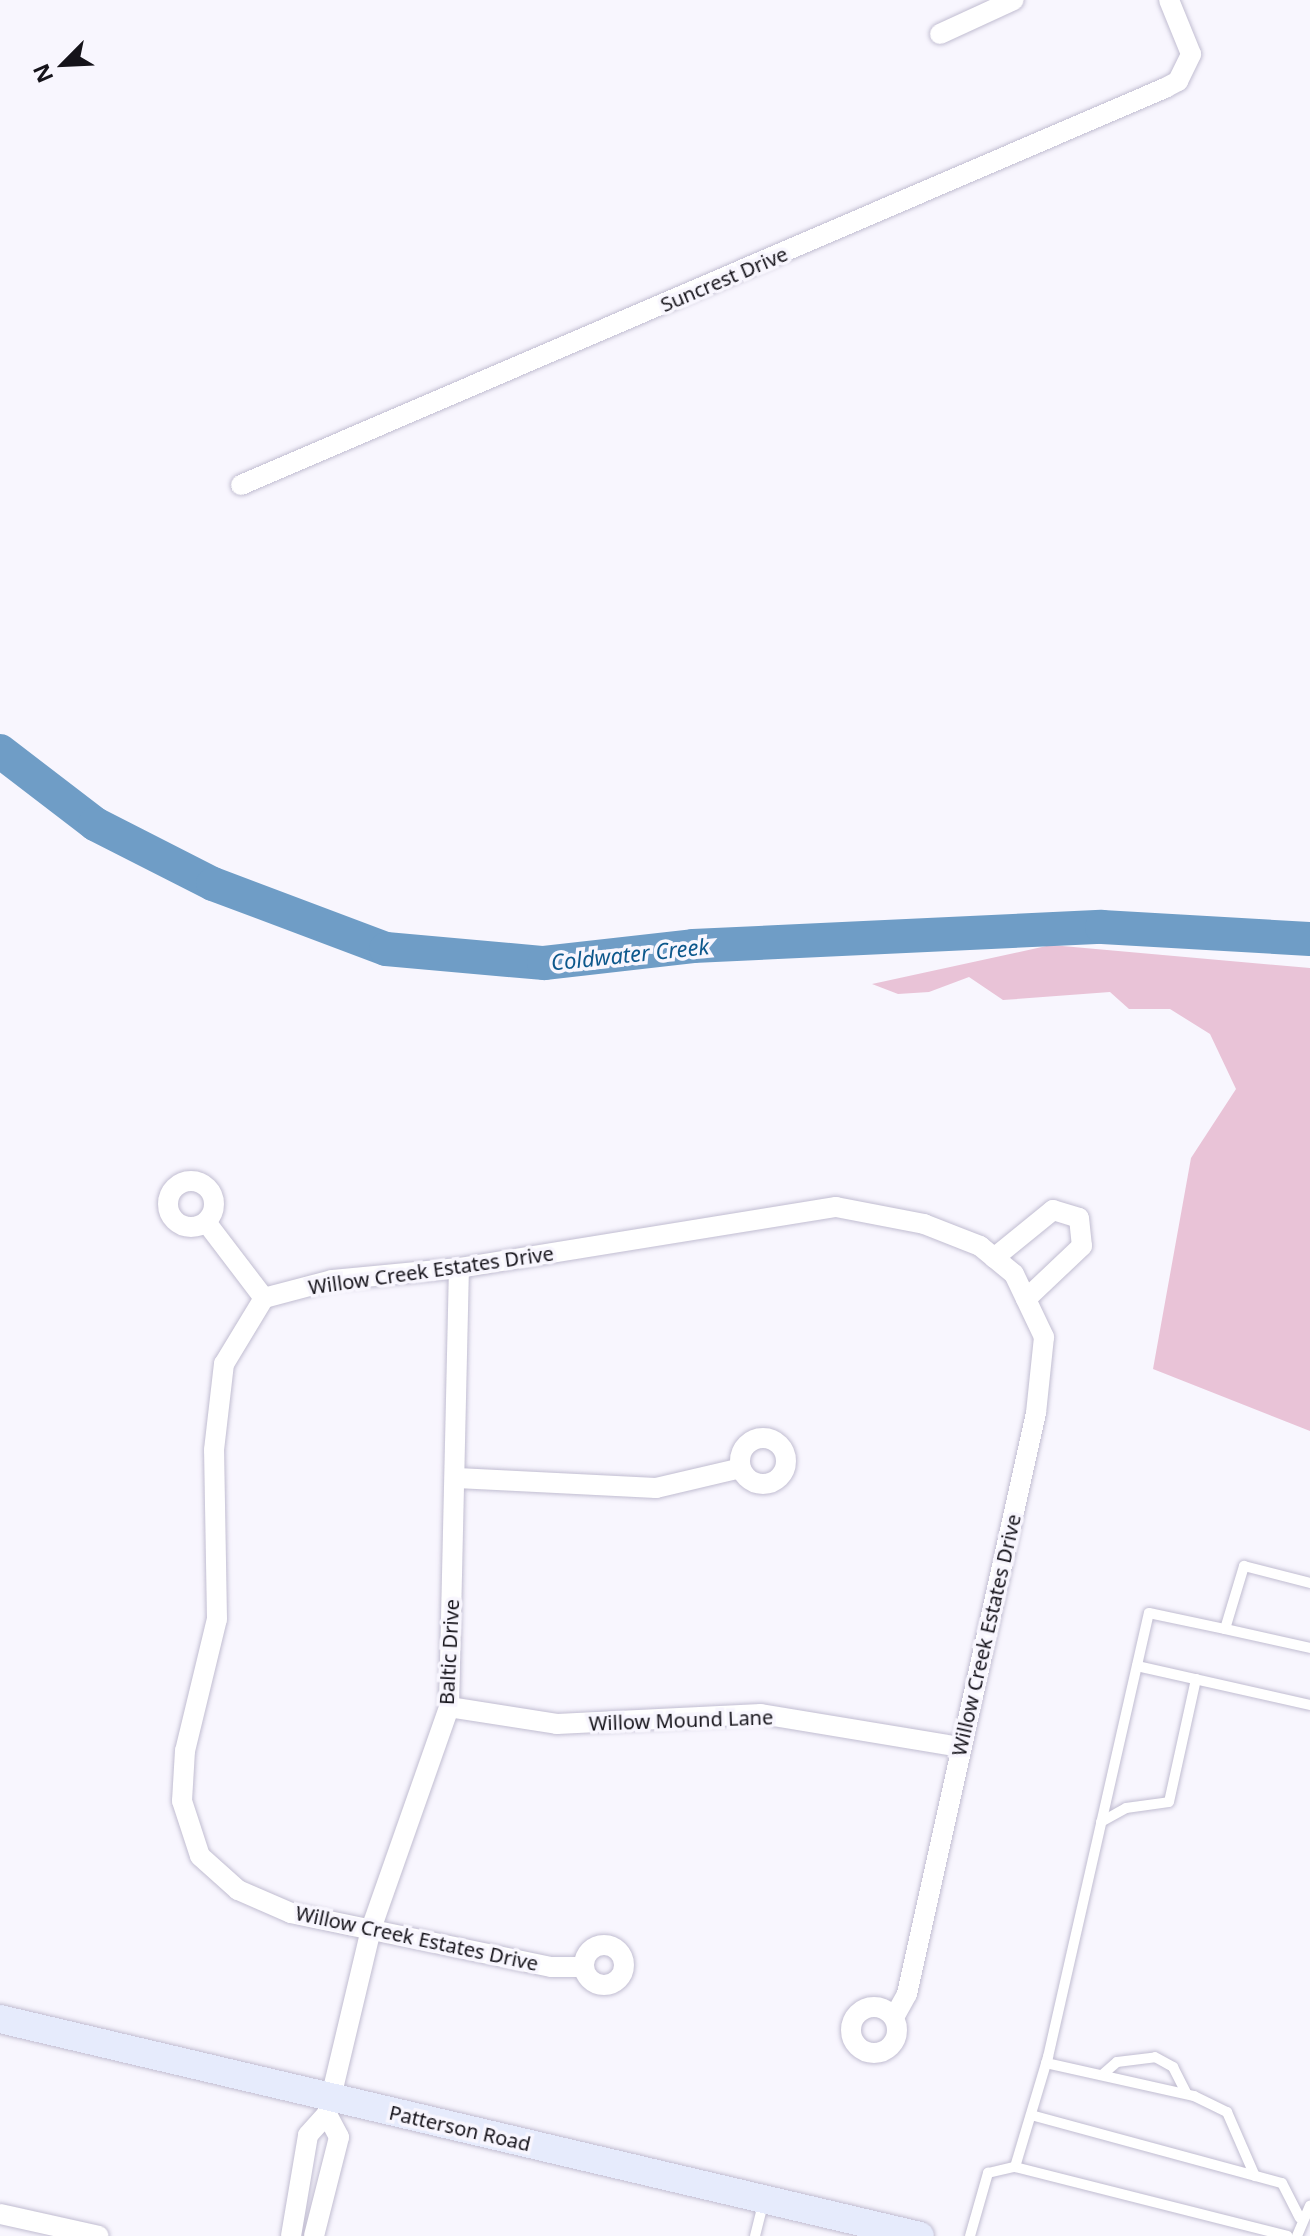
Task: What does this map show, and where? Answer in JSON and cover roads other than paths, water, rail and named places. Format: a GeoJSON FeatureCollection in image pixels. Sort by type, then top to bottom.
{"type":"FeatureCollection","features":[{"type":"Feature","properties":{"kind":"main road","name":"Patterson Road"},"geometry":{"type":"LineString","coordinates":[[0,2019],[329,2106],[763,2199],[920,2236]]}},
{"type":"Feature","properties":{"kind":"street"},"geometry":{"type":"LineString","coordinates":[[940,34],[1014,0]]}},
{"type":"Feature","properties":{"kind":"street","name":"Suncrest Drive"},"geometry":{"type":"LineString","coordinates":[[241,485],[1165,88],[1178,81],[1191,54],[1169,0]]}},
{"type":"Feature","properties":{"kind":"street","name":"Willow Creek Estates Drive"},"geometry":{"type":"LineString","coordinates":[[583,1967],[291,1913],[238,1890],[200,1856],[182,1801],[185,1751],[217,1619],[214,1450],[224,1364],[264,1298],[332,1280],[459,1268],[836,1207],[924,1224],[994,1258],[1014,1274],[1044,1337],[1036,1413],[907,1994],[894,2017]]}},
{"type":"Feature","properties":{"kind":"street"},"geometry":{"type":"LineString","coordinates":[[994,1258],[1053,1210],[1079,1218],[1082,1246],[1026,1299]]}},
{"type":"Feature","properties":{"kind":"street"},"geometry":{"type":"LineString","coordinates":[[206,1222],[264,1298]]}},
{"type":"Feature","properties":{"kind":"street","name":"Baltic Drive"},"geometry":{"type":"LineString","coordinates":[[291,2236],[308,2135],[329,2106],[371,1929],[449,1707],[457,1478],[459,1268]]}},
{"type":"Feature","properties":{"kind":"street"},"geometry":{"type":"LineString","coordinates":[[457,1478],[656,1488],[741,1468]]}},
{"type":"Feature","properties":{"kind":"street","name":"Willow Mound Lane"},"geometry":{"type":"LineString","coordinates":[[449,1707],[557,1724],[761,1714],[960,1747]]}},
{"type":"Feature","properties":{"kind":"street","name":"Baltic Drive"},"geometry":{"type":"LineString","coordinates":[[314,2236],[339,2137],[329,2106]]}},
{"type":"Feature","properties":{"kind":"street"},"geometry":{"type":"LineString","coordinates":[[0,2214],[99,2236]]}},
{"type":"Feature","properties":{"kind":"lane"},"geometry":{"type":"LineString","coordinates":[[1225,1629],[1244,1566],[1310,1583]]}},
{"type":"Feature","properties":{"kind":"lane"},"geometry":{"type":"LineString","coordinates":[[1015,2167],[1046,2063],[1149,1613],[1310,1648]]}},
{"type":"Feature","properties":{"kind":"lane"},"geometry":{"type":"LineString","coordinates":[[1137,1666],[1310,1705]]}},
{"type":"Feature","properties":{"kind":"lane"},"geometry":{"type":"LineString","coordinates":[[1101,1822],[1126,1808],[1169,1802],[1196,1679]]}},
{"type":"Feature","properties":{"kind":"lane"},"geometry":{"type":"LineString","coordinates":[[1102,2075],[1117,2062],[1155,2057],[1173,2067],[1187,2094]]}},
{"type":"Feature","properties":{"kind":"lane"},"geometry":{"type":"LineString","coordinates":[[1046,2063],[1187,2094],[1227,2112],[1255,2176]]}},
{"type":"Feature","properties":{"kind":"lane"},"geometry":{"type":"LineString","coordinates":[[1031,2115],[1282,2183],[1300,2218]]}},
{"type":"Feature","properties":{"kind":"lane"},"geometry":{"type":"LineString","coordinates":[[970,2236],[988,2173],[1015,2167],[1287,2236]]}},
{"type":"Feature","properties":{"kind":"lane"},"geometry":{"type":"LineString","coordinates":[[755,2236],[763,2199]]}},
{"type":"Feature","properties":{"kind":"lane"},"geometry":{"type":"LineString","coordinates":[[1297,2236],[1300,2218],[1310,2206]]}},
{"type":"Feature","properties":{"kind":"waterway","name":"Coldwater Creek"},"geometry":{"type":"LineString","coordinates":[[0,751],[95,824],[213,884],[386,949],[544,963],[693,946],[1102,927],[1310,939]]}}]}
